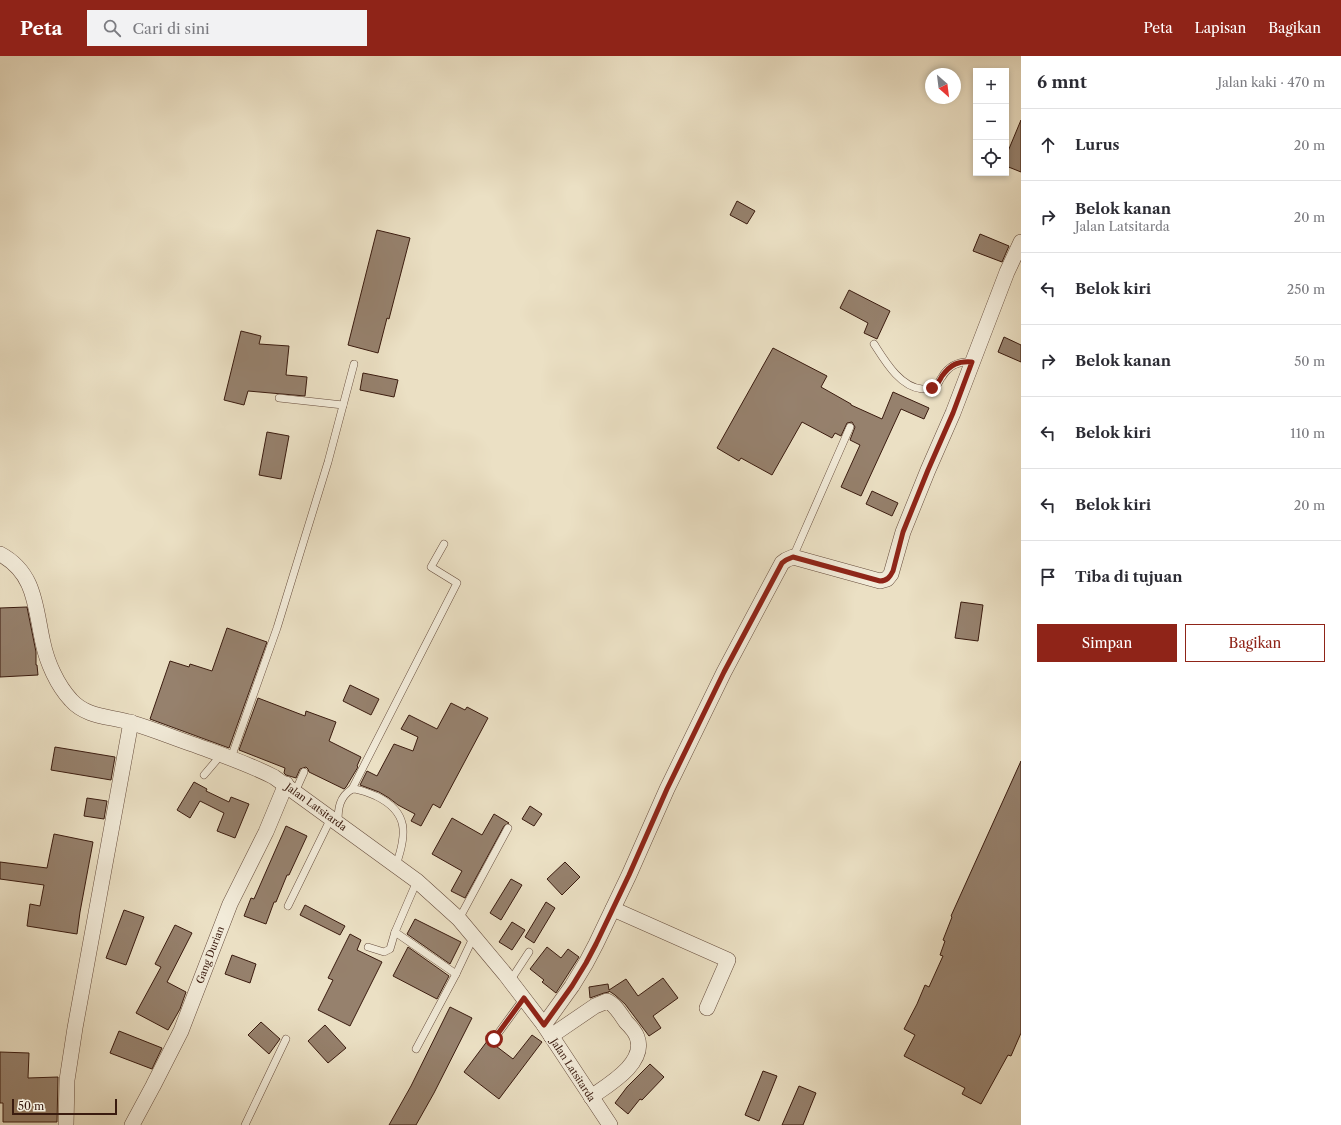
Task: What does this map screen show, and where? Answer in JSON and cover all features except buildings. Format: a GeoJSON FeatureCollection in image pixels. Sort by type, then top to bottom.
{"type":"FeatureCollection","features":[{"type":"Feature","properties":{"kind":"street"},"geometry":{"type":"LineString","coordinates":[[547,1031],[586,963],[613,909],[667,789],[724,672],[784,561],[793,557],[880,581],[889,577],[893,571],[903,532],[953,413],[1007,272],[1021,242]]}},
{"type":"Feature","properties":{"kind":"street","name":"Jalan Latsitarda"},"geometry":{"type":"LineString","coordinates":[[0,554],[13,562],[27,579],[33,595],[46,654],[59,682],[71,700],[88,713],[131,722],[259,769],[290,788],[417,881],[459,919],[524,998],[610,1125]]}},
{"type":"Feature","properties":{"kind":"street"},"geometry":{"type":"LineString","coordinates":[[66,1125],[67,1080],[74,1035],[131,722]]}},
{"type":"Feature","properties":{"kind":"street","name":"Gang Durian"},"geometry":{"type":"LineString","coordinates":[[132,1125],[154,1086],[181,1031],[230,904],[290,788]]}},
{"type":"Feature","properties":{"kind":"street"},"geometry":{"type":"LineString","coordinates":[[613,909],[728,960],[707,1008]]}},
{"type":"Feature","properties":{"kind":"street"},"geometry":{"type":"LineString","coordinates":[[547,1031],[607,1001],[613,1005],[636,1035],[638,1049],[632,1064],[591,1097]]}},
{"type":"Feature","properties":{"kind":"lane"},"geometry":{"type":"LineString","coordinates":[[874,344],[897,375],[907,383],[919,388],[932,388],[937,385],[949,368],[955,364],[972,362]]}},
{"type":"Feature","properties":{"kind":"lane"},"geometry":{"type":"LineString","coordinates":[[204,775],[226,757],[277,628],[325,469],[354,364]]}},
{"type":"Feature","properties":{"kind":"lane"},"geometry":{"type":"LineString","coordinates":[[279,398],[343,405]]}},
{"type":"Feature","properties":{"kind":"lane"},"geometry":{"type":"LineString","coordinates":[[793,557],[850,426]]}},
{"type":"Feature","properties":{"kind":"lane"},"geometry":{"type":"LineString","coordinates":[[288,906],[334,821],[343,797],[352,789],[457,582],[431,567],[444,544]]}},
{"type":"Feature","properties":{"kind":"lane"},"geometry":{"type":"LineString","coordinates":[[290,788],[304,772]]}},
{"type":"Feature","properties":{"kind":"lane"},"geometry":{"type":"LineString","coordinates":[[352,789],[362,790],[387,802],[393,806],[399,815],[403,830],[400,854],[396,865]]}},
{"type":"Feature","properties":{"kind":"lane"},"geometry":{"type":"LineString","coordinates":[[459,919],[508,828]]}},
{"type":"Feature","properties":{"kind":"lane"},"geometry":{"type":"LineString","coordinates":[[368,947],[384,952],[388,951],[417,881]]}},
{"type":"Feature","properties":{"kind":"lane"},"geometry":{"type":"LineString","coordinates":[[395,932],[456,974]]}},
{"type":"Feature","properties":{"kind":"lane"},"geometry":{"type":"LineString","coordinates":[[416,1049],[456,974],[474,936]]}},
{"type":"Feature","properties":{"kind":"lane"},"geometry":{"type":"LineString","coordinates":[[510,981],[529,952]]}},
{"type":"Feature","properties":{"kind":"lane"},"geometry":{"type":"LineString","coordinates":[[494,1039],[524,998]]}},
{"type":"Feature","properties":{"kind":"lane"},"geometry":{"type":"LineString","coordinates":[[244,1125],[286,1039]]}},
{"type":"Feature","properties":{"kind":"route"},"geometry":{"type":"LineString","coordinates":[[494,1039],[524,998],[544,1025],[572,986],[586,963],[629,875],[667,789],[724,672],[782,563],[793,557],[880,581],[889,577],[893,571],[903,532],[953,413],[972,362],[955,364],[949,368],[937,385],[932,388]]}}]}
